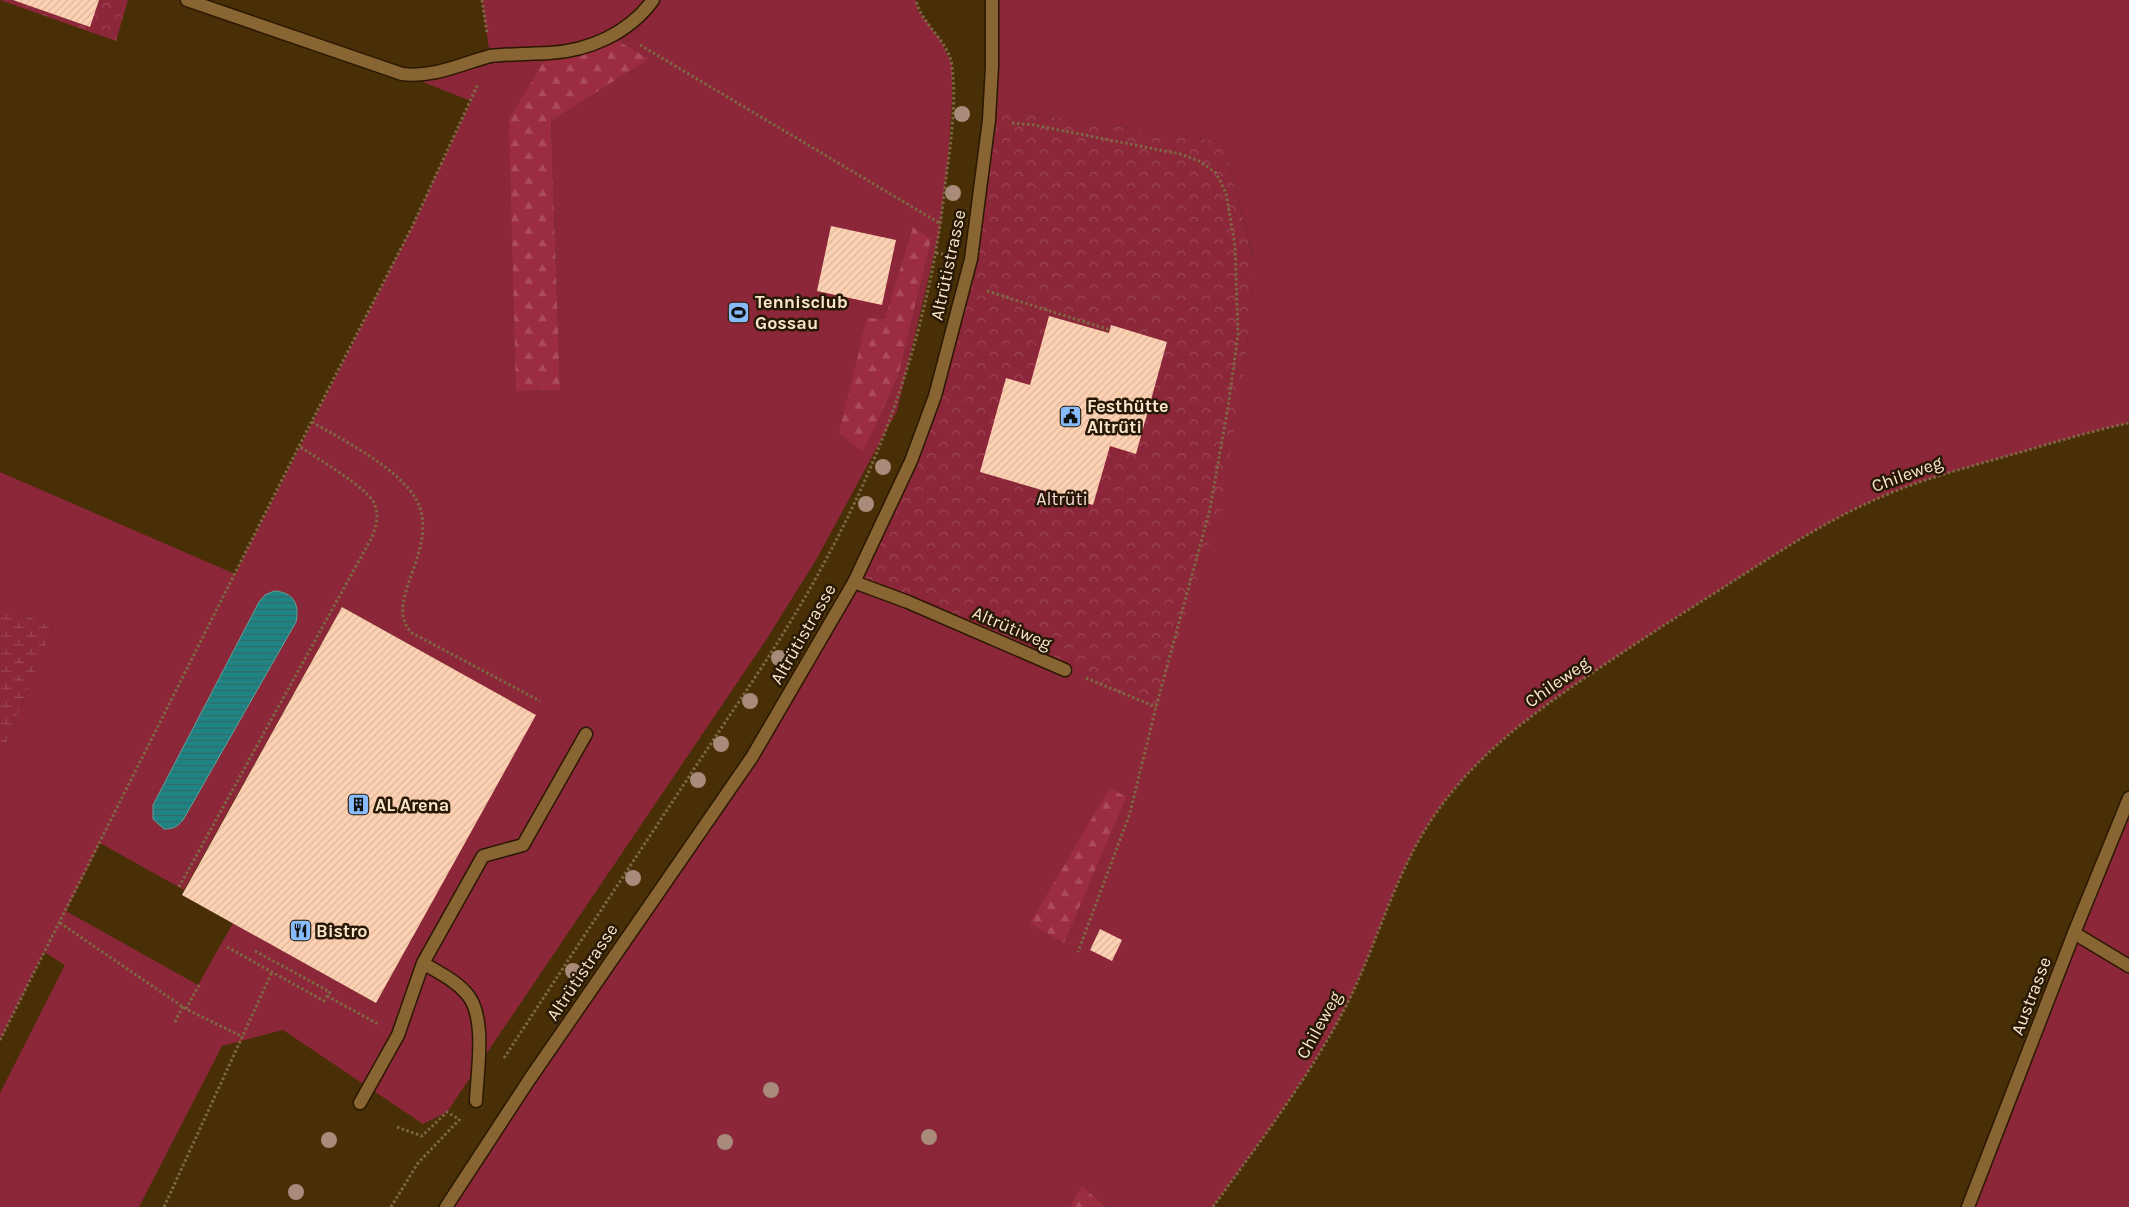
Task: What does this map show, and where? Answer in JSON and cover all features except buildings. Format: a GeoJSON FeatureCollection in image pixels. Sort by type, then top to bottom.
{"type":"FeatureCollection","features":[{"type":"Feature","properties":{"kind":"street"},"geometry":{"type":"LineString","coordinates":[[187,0],[402,74],[414,76],[432,74],[490,56],[511,53],[565,51],[595,43],[619,32],[630,24],[653,0]]}},
{"type":"Feature","properties":{"kind":"street","name":"Altrütistrasse"},"geometry":{"type":"LineString","coordinates":[[446,1207],[529,1080],[752,757],[854,582],[911,461],[935,396],[966,284],[976,225],[989,120],[992,66],[992,0]]}},
{"type":"Feature","properties":{"kind":"street","name":"Altrütiweg"},"geometry":{"type":"LineString","coordinates":[[854,582],[908,602],[1065,670]]}},
{"type":"Feature","properties":{"kind":"street"},"geometry":{"type":"LineString","coordinates":[[360,1103],[398,1035],[422,963],[483,856],[523,845],[586,734]]}},
{"type":"Feature","properties":{"kind":"street","name":"Austrasse"},"geometry":{"type":"LineString","coordinates":[[1968,1207],[2074,933],[2129,798]]}},
{"type":"Feature","properties":{"kind":"street"},"geometry":{"type":"LineString","coordinates":[[2074,933],[2129,966]]}},
{"type":"Feature","properties":{"kind":"street"},"geometry":{"type":"LineString","coordinates":[[422,963],[450,979],[467,994],[472,1002],[478,1026],[476,1101]]}},
{"type":"Feature","properties":{"kind":"path"},"geometry":{"type":"LineString","coordinates":[[0,1040],[299,446],[412,227],[490,56],[482,0]]}},
{"type":"Feature","properties":{"kind":"path"},"geometry":{"type":"LineString","coordinates":[[504,1059],[777,643],[824,564],[861,491],[894,412],[923,316],[941,224],[952,112],[952,64],[940,39],[918,10],[916,0]]}},
{"type":"Feature","properties":{"kind":"path"},"geometry":{"type":"LineString","coordinates":[[619,32],[941,224]]}},
{"type":"Feature","properties":{"kind":"path"},"geometry":{"type":"LineString","coordinates":[[1034,125],[1180,154],[1198,161],[1216,173],[1226,193],[1235,246],[1238,334],[1210,509],[1156,707],[1130,813],[1078,952]]}},
{"type":"Feature","properties":{"kind":"path"},"geometry":{"type":"LineString","coordinates":[[966,284],[1110,330]]}},
{"type":"Feature","properties":{"kind":"path"},"geometry":{"type":"LineString","coordinates":[[312,422],[385,468],[409,489],[418,504],[423,533],[421,546],[402,605],[407,628],[412,633],[540,701]]}},
{"type":"Feature","properties":{"kind":"path","name":"Chileweg"},"geometry":{"type":"LineString","coordinates":[[1214,1207],[1292,1097],[1324,1047],[1350,998],[1397,884],[1424,832],[1450,794],[1465,777],[1513,732],[1562,694],[1657,630],[1792,544],[1866,504],[1927,480],[2090,432],[2129,423]]}},
{"type":"Feature","properties":{"kind":"path"},"geometry":{"type":"LineString","coordinates":[[178,887],[372,539],[376,526],[377,514],[372,497],[299,446]]}},
{"type":"Feature","properties":{"kind":"path","name":"Altrütiweg"},"geometry":{"type":"LineString","coordinates":[[1065,670],[1156,707]]}},
{"type":"Feature","properties":{"kind":"path"},"geometry":{"type":"LineString","coordinates":[[60,923],[185,1007],[243,1037]]}},
{"type":"Feature","properties":{"kind":"path"},"geometry":{"type":"LineString","coordinates":[[228,947],[324,1001],[328,996],[330,992],[255,951]]}},
{"type":"Feature","properties":{"kind":"path"},"geometry":{"type":"LineString","coordinates":[[164,1207],[272,972]]}},
{"type":"Feature","properties":{"kind":"path"},"geometry":{"type":"LineString","coordinates":[[175,1022],[199,985]]}},
{"type":"Feature","properties":{"kind":"path"},"geometry":{"type":"LineString","coordinates":[[328,996],[398,1035]]}},
{"type":"Feature","properties":{"kind":"path"},"geometry":{"type":"LineString","coordinates":[[390,1207],[418,1163],[476,1101]]}},
{"type":"Feature","properties":{"kind":"path"},"geometry":{"type":"LineString","coordinates":[[397,1127],[422,1136],[447,1112],[460,1119]]}},
{"type":"Feature","properties":{"kind":"green space"},"geometry":{"type":"Polygon","coordinates":[[[0,0],[128,0],[116,41],[0,0]]]}},
{"type":"Feature","properties":{"kind":"green space"},"geometry":{"type":"Polygon","coordinates":[[[482,0],[916,0],[918,10],[940,39],[952,64],[952,102],[948,161],[939,234],[897,411],[816,560],[766,640],[447,1112],[423,1124],[283,1030],[222,1046],[139,1207],[0,1207],[0,1093],[65,965],[44,952],[0,1040],[0,758],[53,628],[0,603],[0,472],[235,574],[412,227],[471,101],[402,74],[490,56],[482,0]],[[549,53],[516,391],[560,390],[551,121],[649,59],[549,53]],[[342,607],[184,890],[100,843],[66,911],[198,985],[233,923],[376,1003],[535,715],[342,607]]]}},
{"type":"Feature","properties":{"kind":"green space"},"geometry":{"type":"Polygon","coordinates":[[[992,0],[2129,0],[2129,423],[2064,439],[1957,470],[1900,489],[1863,505],[1774,555],[1640,641],[1530,717],[1488,753],[1434,816],[1408,860],[1360,977],[1335,1027],[1285,1106],[1213,1207],[446,1207],[752,757],[854,582],[1245,368],[1254,259],[1223,142],[990,107],[992,0]]]}},
{"type":"Feature","properties":{"kind":"green space"},"geometry":{"type":"Polygon","coordinates":[[[611,37],[649,59],[551,121],[560,390],[516,391],[509,119],[549,53],[611,37]]]}},
{"type":"Feature","properties":{"kind":"green space","name":"Altrüti"},"geometry":{"type":"Polygon","coordinates":[[[990,107],[1223,142],[1254,260],[1245,368],[1221,508],[1156,707],[854,582],[911,461],[965,284],[990,107]]]}},
{"type":"Feature","properties":{"kind":"green space"},"geometry":{"type":"Polygon","coordinates":[[[913,227],[931,239],[898,376],[863,452],[839,433],[867,318],[885,319],[913,227]]]}},
{"type":"Feature","properties":{"kind":"green space"},"geometry":{"type":"Polygon","coordinates":[[[0,603],[53,628],[0,758],[0,603]]]}},
{"type":"Feature","properties":{"kind":"green space"},"geometry":{"type":"Polygon","coordinates":[[[1110,788],[1126,797],[1064,943],[1030,923],[1110,788]]]}},
{"type":"Feature","properties":{"kind":"green space"},"geometry":{"type":"Polygon","coordinates":[[[2129,798],[2129,1207],[1968,1207],[2129,798]]]}},
{"type":"Feature","properties":{"kind":"green space"},"geometry":{"type":"Polygon","coordinates":[[[1082,1186],[1105,1207],[1070,1207],[1082,1186]]]}},
{"type":"Feature","properties":{"kind":"water"},"geometry":{"type":"Polygon","coordinates":[[[274,591],[286,594],[294,600],[297,610],[296,622],[183,820],[175,827],[164,829],[153,819],[153,805],[259,602],[265,595],[274,591]]]}},
{"type":"Feature","properties":{"kind":"place","name":"Tennisclub Gossau"},"geometry":{"type":"Point","coordinates":[739,312]}},
{"type":"Feature","properties":{"kind":"place","name":"Festhütte Altrüti"},"geometry":{"type":"Point","coordinates":[1071,416]}},
{"type":"Feature","properties":{"kind":"place","name":"AL Arena"},"geometry":{"type":"Point","coordinates":[359,805]}},
{"type":"Feature","properties":{"kind":"place","name":"Bistro"},"geometry":{"type":"Point","coordinates":[300,931]}}]}
